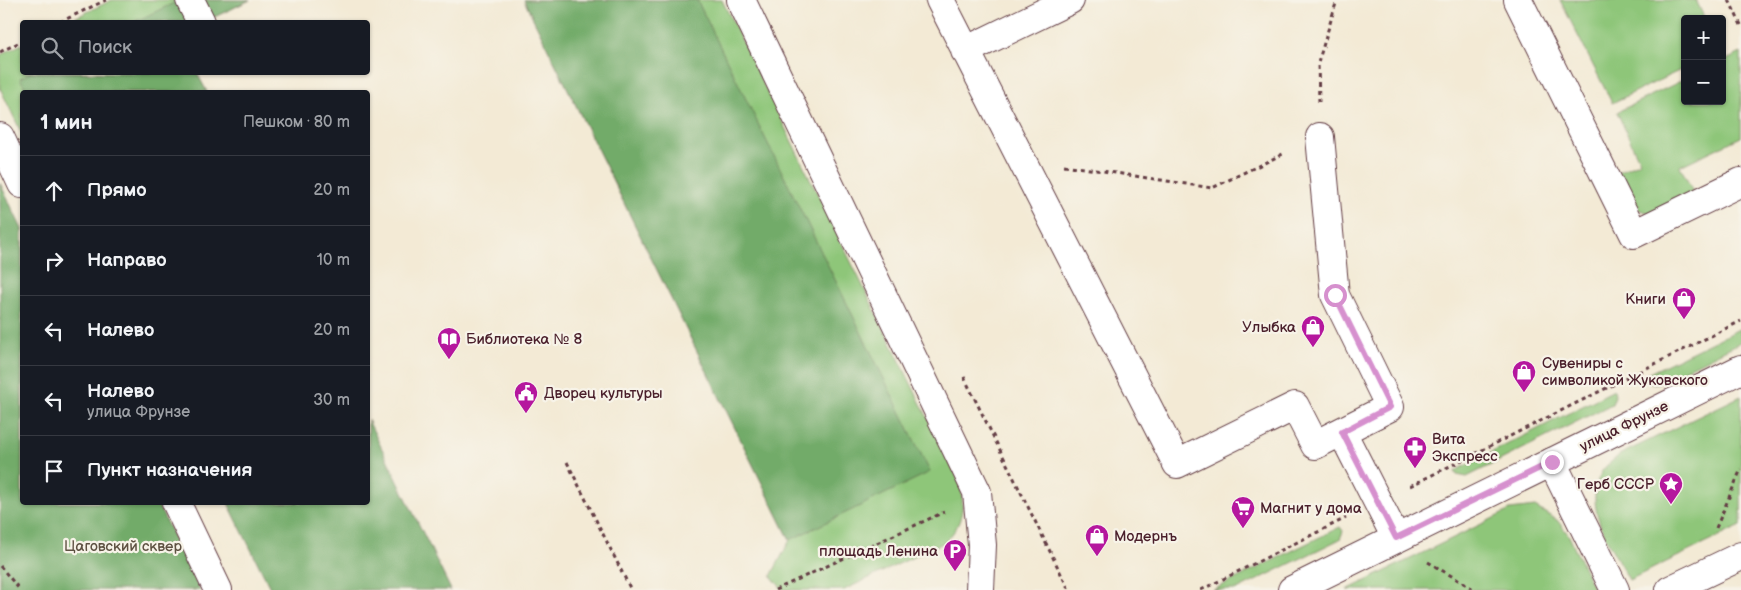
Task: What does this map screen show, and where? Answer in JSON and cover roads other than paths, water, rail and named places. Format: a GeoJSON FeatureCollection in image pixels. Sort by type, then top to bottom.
{"type":"FeatureCollection","features":[{"type":"Feature","properties":{"kind":"street"},"geometry":{"type":"LineString","coordinates":[[190,0],[200,20]]}},
{"type":"Feature","properties":{"kind":"street"},"geometry":{"type":"LineString","coordinates":[[741,0],[977,492],[982,544],[980,590]]}},
{"type":"Feature","properties":{"kind":"street"},"geometry":{"type":"LineString","coordinates":[[940,0],[1177,464],[1295,406],[1316,445],[1390,407],[1335,295],[1320,137]]}},
{"type":"Feature","properties":{"kind":"street"},"geometry":{"type":"LineString","coordinates":[[966,51],[1070,0]]}},
{"type":"Feature","properties":{"kind":"street"},"geometry":{"type":"LineString","coordinates":[[1518,0],[1634,234],[1741,182]]}},
{"type":"Feature","properties":{"kind":"street"},"geometry":{"type":"LineString","coordinates":[[0,137],[20,180]]}},
{"type":"Feature","properties":{"kind":"street","name":"улица Фрунзе"},"geometry":{"type":"LineString","coordinates":[[1292,590],[1741,369]]}},
{"type":"Feature","properties":{"kind":"street"},"geometry":{"type":"LineString","coordinates":[[1342,432],[1396,538]]}},
{"type":"Feature","properties":{"kind":"street"},"geometry":{"type":"LineString","coordinates":[[1552,462],[1615,590]]}},
{"type":"Feature","properties":{"kind":"street"},"geometry":{"type":"LineString","coordinates":[[177,505],[218,590]]}},
{"type":"Feature","properties":{"kind":"street"},"geometry":{"type":"LineString","coordinates":[[1670,590],[1741,556]]}},
{"type":"Feature","properties":{"kind":"place","name":"Книги"},"geometry":{"type":"Point","coordinates":[1684,320]}},
{"type":"Feature","properties":{"kind":"place","name":"Улыбка"},"geometry":{"type":"Point","coordinates":[1313,348]}},
{"type":"Feature","properties":{"kind":"place","name":"Библиотека № 8"},"geometry":{"type":"Point","coordinates":[449,360]}},
{"type":"Feature","properties":{"kind":"place","name":"Сувениры с символикой Жуковского"},"geometry":{"type":"Point","coordinates":[1524,393]}},
{"type":"Feature","properties":{"kind":"place","name":"Дворец культуры"},"geometry":{"type":"Point","coordinates":[526,414]}},
{"type":"Feature","properties":{"kind":"place","name":"Вита Экспресс"},"geometry":{"type":"Point","coordinates":[1415,469]}},
{"type":"Feature","properties":{"kind":"place","name":"Герб СССР"},"geometry":{"type":"Point","coordinates":[1671,505]}},
{"type":"Feature","properties":{"kind":"place","name":"Магнит у дома"},"geometry":{"type":"Point","coordinates":[1243,529]}},
{"type":"Feature","properties":{"kind":"place","name":"Модернъ"},"geometry":{"type":"Point","coordinates":[1097,557]}},
{"type":"Feature","properties":{"kind":"place","name":"площадь Ленина"},"geometry":{"type":"Point","coordinates":[955,572]}},
{"type":"Feature","properties":{"kind":"park label","name":"Цаговский сквер"},"geometry":{"type":"Point","coordinates":[123,546]}}]}
